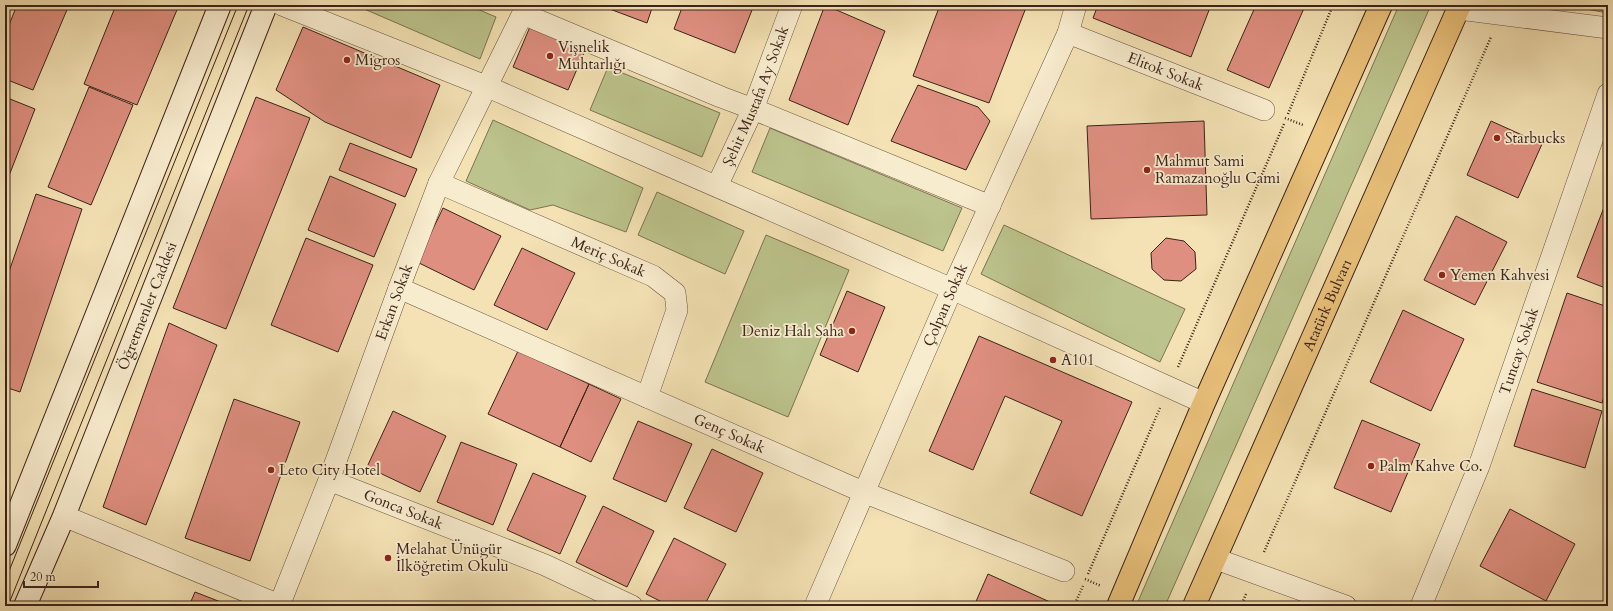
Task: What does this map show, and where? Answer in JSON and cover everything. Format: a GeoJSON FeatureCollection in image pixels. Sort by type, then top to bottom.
{"type":"FeatureCollection","features":[{"type":"Feature","properties":{"kind":"main road"},"geometry":{"type":"LineString","coordinates":[[5,545],[220,5]]}},
{"type":"Feature","properties":{"kind":"main road","name":"Öğretmenler Caddesi"},"geometry":{"type":"LineString","coordinates":[[25,606],[64,516],[266,5]]}},
{"type":"Feature","properties":{"kind":"main road"},"geometry":{"type":"LineString","coordinates":[[1121,601],[1204,403],[1381,5]]}},
{"type":"Feature","properties":{"kind":"main road","name":"Atatürk Bulvarı"},"geometry":{"type":"LineString","coordinates":[[1194,606],[1459,7]]}},
{"type":"Feature","properties":{"kind":"street"},"geometry":{"type":"LineString","coordinates":[[282,5],[488,87],[952,289],[1204,403]]}},
{"type":"Feature","properties":{"kind":"street","name":"Şehit Mustafa Ay Sokak"},"geometry":{"type":"LineString","coordinates":[[717,186],[753,109],[792,5]]}},
{"type":"Feature","properties":{"kind":"street","name":"Çolpan Sokak"},"geometry":{"type":"LineString","coordinates":[[815,606],[952,289],[1068,33],[1076,5]]}},
{"type":"Feature","properties":{"kind":"street"},"geometry":{"type":"LineString","coordinates":[[1459,7],[1608,28]]}},
{"type":"Feature","properties":{"kind":"street"},"geometry":{"type":"LineString","coordinates":[[525,10],[721,98],[753,109],[990,206]]}},
{"type":"Feature","properties":{"kind":"street","name":"Erkan Sokak"},"geometry":{"type":"LineString","coordinates":[[279,606],[330,480],[399,288],[439,183],[525,10]]}},
{"type":"Feature","properties":{"kind":"street","name":"Elitok Sokak"},"geometry":{"type":"LineString","coordinates":[[1068,33],[1264,110]]}},
{"type":"Feature","properties":{"kind":"street","name":"Tuncay Sokak"},"geometry":{"type":"LineString","coordinates":[[1421,606],[1479,466],[1608,94]]}},
{"type":"Feature","properties":{"kind":"street","name":"Meriç Sokak"},"geometry":{"type":"LineString","coordinates":[[439,183],[653,276],[675,293],[677,310],[647,398]]}},
{"type":"Feature","properties":{"kind":"street","name":"Genç Sokak"},"geometry":{"type":"LineString","coordinates":[[399,288],[863,492],[1064,571]]}},
{"type":"Feature","properties":{"kind":"street","name":"Gonca Sokak"},"geometry":{"type":"LineString","coordinates":[[330,480],[545,565],[632,606]]}},
{"type":"Feature","properties":{"kind":"street"},"geometry":{"type":"LineString","coordinates":[[64,516],[279,606]]}},
{"type":"Feature","properties":{"kind":"street"},"geometry":{"type":"LineString","coordinates":[[1216,559],[1346,606]]}},
{"type":"Feature","properties":{"kind":"path"},"geometry":{"type":"LineString","coordinates":[[1074,606],[1286,119],[1333,5]]}},
{"type":"Feature","properties":{"kind":"path"},"geometry":{"type":"LineString","coordinates":[[1241,606],[1501,14]]}},
{"type":"Feature","properties":{"kind":"path"},"geometry":{"type":"LineString","coordinates":[[1264,110],[1323,134]]}},
{"type":"Feature","properties":{"kind":"path"},"geometry":{"type":"LineString","coordinates":[[1064,571],[1086,580],[1121,601]]}},
{"type":"Feature","properties":{"kind":"green space"},"geometry":{"type":"Polygon","coordinates":[[[355,5],[468,5],[496,17],[480,59],[355,5]]]}},
{"type":"Feature","properties":{"kind":"green space"},"geometry":{"type":"Polygon","coordinates":[[[1399,5],[1431,5],[1165,606],[1136,606],[1399,5]]]}},
{"type":"Feature","properties":{"kind":"green space"},"geometry":{"type":"Polygon","coordinates":[[[1563,5],[1608,5],[1608,13],[1563,5]]]}},
{"type":"Feature","properties":{"kind":"green space"},"geometry":{"type":"Polygon","coordinates":[[[608,67],[720,113],[702,157],[590,110],[608,67]]]}},
{"type":"Feature","properties":{"kind":"green space"},"geometry":{"type":"Polygon","coordinates":[[[493,120],[643,188],[626,232],[553,205],[530,210],[466,181],[493,120]]]}},
{"type":"Feature","properties":{"kind":"green space"},"geometry":{"type":"Polygon","coordinates":[[[770,128],[962,208],[943,251],[752,172],[770,128]]]}},
{"type":"Feature","properties":{"kind":"green space"},"geometry":{"type":"Polygon","coordinates":[[[657,192],[744,231],[725,274],[638,235],[657,192]]]}},
{"type":"Feature","properties":{"kind":"green space"},"geometry":{"type":"Polygon","coordinates":[[[1004,225],[1185,309],[1160,362],[981,274],[1004,225]]]}},
{"type":"Feature","properties":{"kind":"green space"},"geometry":{"type":"Polygon","coordinates":[[[766,235],[849,270],[788,417],[705,382],[766,235]]]}},
{"type":"Feature","properties":{"kind":"building"},"geometry":{"type":"Polygon","coordinates":[[[17,5],[69,5],[33,90],[5,79],[5,35],[17,5]]]}},
{"type":"Feature","properties":{"kind":"building"},"geometry":{"type":"Polygon","coordinates":[[[116,5],[179,5],[137,105],[84,84],[116,5]]]}},
{"type":"Feature","properties":{"kind":"building"},"geometry":{"type":"Polygon","coordinates":[[[599,5],[653,5],[647,23],[599,5]]]}},
{"type":"Feature","properties":{"kind":"building"},"geometry":{"type":"Polygon","coordinates":[[[683,5],[754,5],[735,53],[674,29],[683,5]]]}},
{"type":"Feature","properties":{"kind":"building"},"geometry":{"type":"Polygon","coordinates":[[[825,5],[885,31],[848,125],[789,100],[825,5]]]}},
{"type":"Feature","properties":{"kind":"building"},"geometry":{"type":"Polygon","coordinates":[[[940,5],[1027,5],[989,103],[913,76],[940,5]]]}},
{"type":"Feature","properties":{"kind":"building"},"geometry":{"type":"Polygon","coordinates":[[[1098,5],[1211,5],[1191,57],[1093,18],[1098,5]]]}},
{"type":"Feature","properties":{"kind":"building"},"geometry":{"type":"Polygon","coordinates":[[[1256,5],[1305,6],[1269,88],[1227,70],[1256,5]]]}},
{"type":"Feature","properties":{"kind":"building","name":"Vişnelik Muhtarlığı"},"geometry":{"type":"Polygon","coordinates":[[[532,22],[587,46],[568,90],[513,67],[532,22]]]}},
{"type":"Feature","properties":{"kind":"building"},"geometry":{"type":"Polygon","coordinates":[[[303,27],[440,85],[411,158],[325,122],[276,90],[303,27]]]}},
{"type":"Feature","properties":{"kind":"building"},"geometry":{"type":"Polygon","coordinates":[[[918,85],[978,107],[990,121],[966,170],[891,141],[918,85]]]}},
{"type":"Feature","properties":{"kind":"building"},"geometry":{"type":"Polygon","coordinates":[[[89,87],[133,105],[91,205],[48,187],[89,87]]]}},
{"type":"Feature","properties":{"kind":"building"},"geometry":{"type":"Polygon","coordinates":[[[5,97],[35,109],[5,186],[5,97]]]}},
{"type":"Feature","properties":{"kind":"building"},"geometry":{"type":"Polygon","coordinates":[[[256,97],[310,118],[226,329],[173,308],[256,97]]]}},
{"type":"Feature","properties":{"kind":"building","name":"Mahmut Sami Ramazanoğlu Cami"},"geometry":{"type":"Polygon","coordinates":[[[1204,121],[1207,215],[1091,219],[1087,126],[1204,121]]]}},
{"type":"Feature","properties":{"kind":"building"},"geometry":{"type":"Polygon","coordinates":[[[1491,121],[1542,144],[1518,198],[1467,175],[1491,121]]]}},
{"type":"Feature","properties":{"kind":"building"},"geometry":{"type":"Polygon","coordinates":[[[350,143],[417,169],[405,197],[339,170],[350,143]]]}},
{"type":"Feature","properties":{"kind":"building"},"geometry":{"type":"Polygon","coordinates":[[[330,176],[396,204],[374,257],[308,230],[330,176]]]}},
{"type":"Feature","properties":{"kind":"building"},"geometry":{"type":"Polygon","coordinates":[[[36,194],[82,209],[20,392],[5,387],[5,283],[36,194]]]}},
{"type":"Feature","properties":{"kind":"building"},"geometry":{"type":"Polygon","coordinates":[[[1608,197],[1608,289],[1577,277],[1608,197]]]}},
{"type":"Feature","properties":{"kind":"building"},"geometry":{"type":"Polygon","coordinates":[[[443,208],[501,236],[474,290],[417,262],[443,208]]]}},
{"type":"Feature","properties":{"kind":"building"},"geometry":{"type":"Polygon","coordinates":[[[1456,216],[1507,242],[1475,305],[1424,280],[1456,216]]]}},
{"type":"Feature","properties":{"kind":"building"},"geometry":{"type":"Polygon","coordinates":[[[306,238],[373,265],[338,352],[271,325],[306,238]]]}},
{"type":"Feature","properties":{"kind":"building"},"geometry":{"type":"Polygon","coordinates":[[[1166,238],[1184,241],[1195,252],[1196,269],[1181,281],[1164,280],[1152,269],[1151,253],[1166,238]]]}},
{"type":"Feature","properties":{"kind":"building"},"geometry":{"type":"Polygon","coordinates":[[[522,248],[575,273],[547,330],[494,305],[522,248]]]}},
{"type":"Feature","properties":{"kind":"building","name":"Deniz Halı Saha"},"geometry":{"type":"Polygon","coordinates":[[[847,291],[885,307],[858,372],[820,355],[847,291]]]}},
{"type":"Feature","properties":{"kind":"building"},"geometry":{"type":"Polygon","coordinates":[[[1567,293],[1608,307],[1608,385],[1602,403],[1537,382],[1567,293]]]}},
{"type":"Feature","properties":{"kind":"building"},"geometry":{"type":"Polygon","coordinates":[[[1403,310],[1464,339],[1431,411],[1370,382],[1403,310]]]}},
{"type":"Feature","properties":{"kind":"building"},"geometry":{"type":"Polygon","coordinates":[[[169,323],[217,345],[146,525],[103,507],[169,323]]]}},
{"type":"Feature","properties":{"kind":"building"},"geometry":{"type":"Polygon","coordinates":[[[979,336],[1132,402],[1082,516],[1030,493],[1062,421],[1005,396],[973,470],[929,451],[979,336]]]}},
{"type":"Feature","properties":{"kind":"building"},"geometry":{"type":"Polygon","coordinates":[[[518,351],[589,384],[560,447],[488,414],[518,351]]]}},
{"type":"Feature","properties":{"kind":"building"},"geometry":{"type":"Polygon","coordinates":[[[589,384],[621,399],[591,462],[560,447],[589,384]]]}},
{"type":"Feature","properties":{"kind":"building"},"geometry":{"type":"Polygon","coordinates":[[[1532,389],[1602,411],[1585,468],[1514,446],[1532,389]]]}},
{"type":"Feature","properties":{"kind":"building"},"geometry":{"type":"Polygon","coordinates":[[[234,399],[300,422],[250,561],[185,538],[234,399]]]}},
{"type":"Feature","properties":{"kind":"building"},"geometry":{"type":"Polygon","coordinates":[[[393,411],[446,436],[420,492],[367,467],[393,411]]]}},
{"type":"Feature","properties":{"kind":"building"},"geometry":{"type":"Polygon","coordinates":[[[1362,420],[1420,444],[1391,512],[1334,488],[1362,420]]]}},
{"type":"Feature","properties":{"kind":"building"},"geometry":{"type":"Polygon","coordinates":[[[638,421],[692,444],[666,502],[613,479],[638,421]]]}},
{"type":"Feature","properties":{"kind":"building"},"geometry":{"type":"Polygon","coordinates":[[[461,442],[517,464],[493,525],[437,502],[461,442]]]}},
{"type":"Feature","properties":{"kind":"building"},"geometry":{"type":"Polygon","coordinates":[[[712,449],[763,473],[736,532],[684,508],[712,449]]]}},
{"type":"Feature","properties":{"kind":"building"},"geometry":{"type":"Polygon","coordinates":[[[533,473],[586,496],[560,554],[507,530],[533,473]]]}},
{"type":"Feature","properties":{"kind":"building"},"geometry":{"type":"Polygon","coordinates":[[[603,506],[654,531],[627,587],[576,562],[603,506]]]}},
{"type":"Feature","properties":{"kind":"building"},"geometry":{"type":"Polygon","coordinates":[[[1510,509],[1575,544],[1546,601],[1480,566],[1510,509]]]}},
{"type":"Feature","properties":{"kind":"building"},"geometry":{"type":"Polygon","coordinates":[[[674,538],[726,564],[704,606],[670,606],[646,594],[674,538]]]}},
{"type":"Feature","properties":{"kind":"building"},"geometry":{"type":"Polygon","coordinates":[[[988,574],[1050,602],[1048,606],[974,606],[988,574]]]}},
{"type":"Feature","properties":{"kind":"building"},"geometry":{"type":"Polygon","coordinates":[[[195,592],[231,606],[189,606],[195,592]]]}},
{"type":"Feature","properties":{"kind":"tram line"},"geometry":{"type":"LineString","coordinates":[[5,581],[238,5]]}},
{"type":"Feature","properties":{"kind":"tram line"},"geometry":{"type":"LineString","coordinates":[[8,606],[249,5]]}},
{"type":"Feature","properties":{"kind":"place","name":"Vişnelik Muhtarlığı"},"geometry":{"type":"Point","coordinates":[550,56]}},
{"type":"Feature","properties":{"kind":"place","name":"Migros"},"geometry":{"type":"Point","coordinates":[347,60]}},
{"type":"Feature","properties":{"kind":"place","name":"Starbucks"},"geometry":{"type":"Point","coordinates":[1497,138]}},
{"type":"Feature","properties":{"kind":"place","name":"Mahmut Sami Ramazanoğlu Cami"},"geometry":{"type":"Point","coordinates":[1147,170]}},
{"type":"Feature","properties":{"kind":"place","name":"Yemen Kahvesi"},"geometry":{"type":"Point","coordinates":[1442,275]}},
{"type":"Feature","properties":{"kind":"place","name":"Deniz Halı Saha"},"geometry":{"type":"Point","coordinates":[852,331]}},
{"type":"Feature","properties":{"kind":"place","name":"A101"},"geometry":{"type":"Point","coordinates":[1053,360]}},
{"type":"Feature","properties":{"kind":"place","name":"Palm Kahve Co."},"geometry":{"type":"Point","coordinates":[1371,466]}},
{"type":"Feature","properties":{"kind":"place","name":"Leto City Hotel"},"geometry":{"type":"Point","coordinates":[271,470]}},
{"type":"Feature","properties":{"kind":"place","name":"Melahat Ünügür İlköğretim Okulu"},"geometry":{"type":"Point","coordinates":[388,558]}}]}
